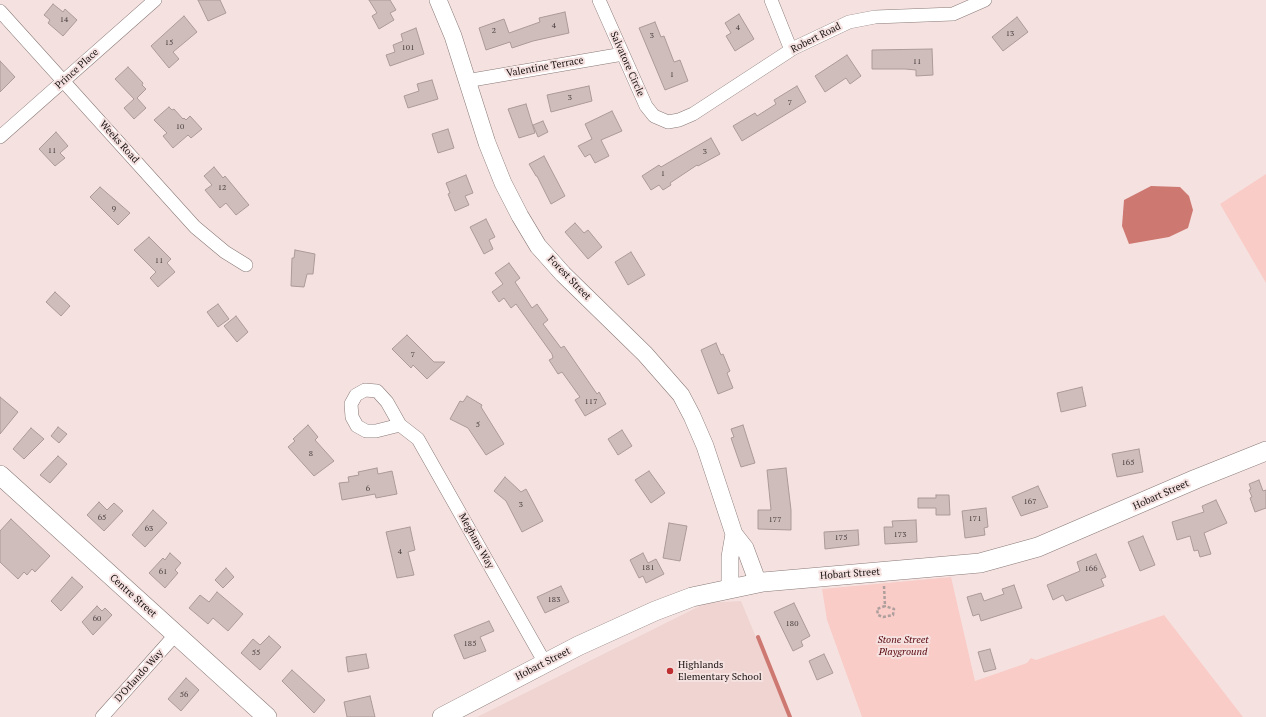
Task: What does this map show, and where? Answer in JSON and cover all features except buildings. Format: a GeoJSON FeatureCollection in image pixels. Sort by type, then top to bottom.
{"type":"FeatureCollection","features":[{"type":"Feature","properties":{"kind":"main road","name":"Hobart Street"},"geometry":{"type":"LineString","coordinates":[[442,717],[545,663],[655,611],[692,597],[758,583],[813,576],[884,572],[980,563],[1038,547],[1203,476],[1266,451]]}},
{"type":"Feature","properties":{"kind":"main road","name":"Centre Street"},"geometry":{"type":"LineString","coordinates":[[0,475],[267,717]]}},
{"type":"Feature","properties":{"kind":"street","name":"Prince Place"},"geometry":{"type":"LineString","coordinates":[[0,137],[155,0]]}},
{"type":"Feature","properties":{"kind":"street","name":"Forest Street"},"geometry":{"type":"LineString","coordinates":[[438,0],[453,36],[484,137],[503,183],[538,246],[563,274],[645,354],[681,395],[705,446],[734,534],[745,548],[758,583]]}},
{"type":"Feature","properties":{"kind":"street","name":"Salvatore Circle"},"geometry":{"type":"LineString","coordinates":[[599,0],[646,106],[654,116],[664,120]]}},
{"type":"Feature","properties":{"kind":"street"},"geometry":{"type":"LineString","coordinates":[[771,0],[791,50]]}},
{"type":"Feature","properties":{"kind":"street","name":"Robert Road"},"geometry":{"type":"LineString","coordinates":[[664,120],[668,122],[679,120],[693,114],[791,50],[849,22],[874,17],[953,14],[984,0]]}},
{"type":"Feature","properties":{"kind":"street","name":"Weeks Road"},"geometry":{"type":"LineString","coordinates":[[0,11],[195,226],[225,252],[246,265]]}},
{"type":"Feature","properties":{"kind":"street","name":"Valentine Terrace"},"geometry":{"type":"LineString","coordinates":[[466,81],[623,54]]}},
{"type":"Feature","properties":{"kind":"street","name":"Meghans Way"},"geometry":{"type":"LineString","coordinates":[[400,425],[418,439],[545,663]]}},
{"type":"Feature","properties":{"kind":"street","name":"Forest Street"},"geometry":{"type":"LineString","coordinates":[[730,588],[730,557],[734,534]]}},
{"type":"Feature","properties":{"kind":"street","name":"D'Orlando Way"},"geometry":{"type":"LineString","coordinates":[[102,717],[176,634]]}},
{"type":"Feature","properties":{"kind":"path"},"geometry":{"type":"LineString","coordinates":[[884,572],[885,606]]}},
{"type":"Feature","properties":{"kind":"path"},"geometry":{"type":"LineString","coordinates":[[885,606],[894,609],[893,615],[883,617],[878,615],[877,609],[885,606]]}},
{"type":"Feature","properties":{"kind":"shaded area"},"geometry":{"type":"Polygon","coordinates":[[[1151,186],[1180,187],[1189,196],[1193,210],[1188,228],[1169,237],[1129,244],[1122,226],[1124,200],[1151,186]]]}},
{"type":"Feature","properties":{"kind":"shaded area","name":"Highlands Elementary School"},"geometry":{"type":"Polygon","coordinates":[[[741,601],[789,717],[477,717],[706,603],[741,601]]]}},
{"type":"Feature","properties":{"kind":"green space"},"geometry":{"type":"Polygon","coordinates":[[[1266,174],[1266,283],[1220,204],[1266,174]]]}},
{"type":"Feature","properties":{"kind":"green space","name":"Stone Street Playground"},"geometry":{"type":"Polygon","coordinates":[[[951,577],[975,681],[1027,663],[1031,658],[1036,660],[1164,615],[1243,717],[862,717],[827,620],[822,589],[951,577]]]}},
{"type":"Feature","properties":{"kind":"waterway"},"geometry":{"type":"LineString","coordinates":[[758,637],[790,717]]}},
{"type":"Feature","properties":{"kind":"place","name":"Highlands Elementary School"},"geometry":{"type":"Point","coordinates":[670,671]}}]}
